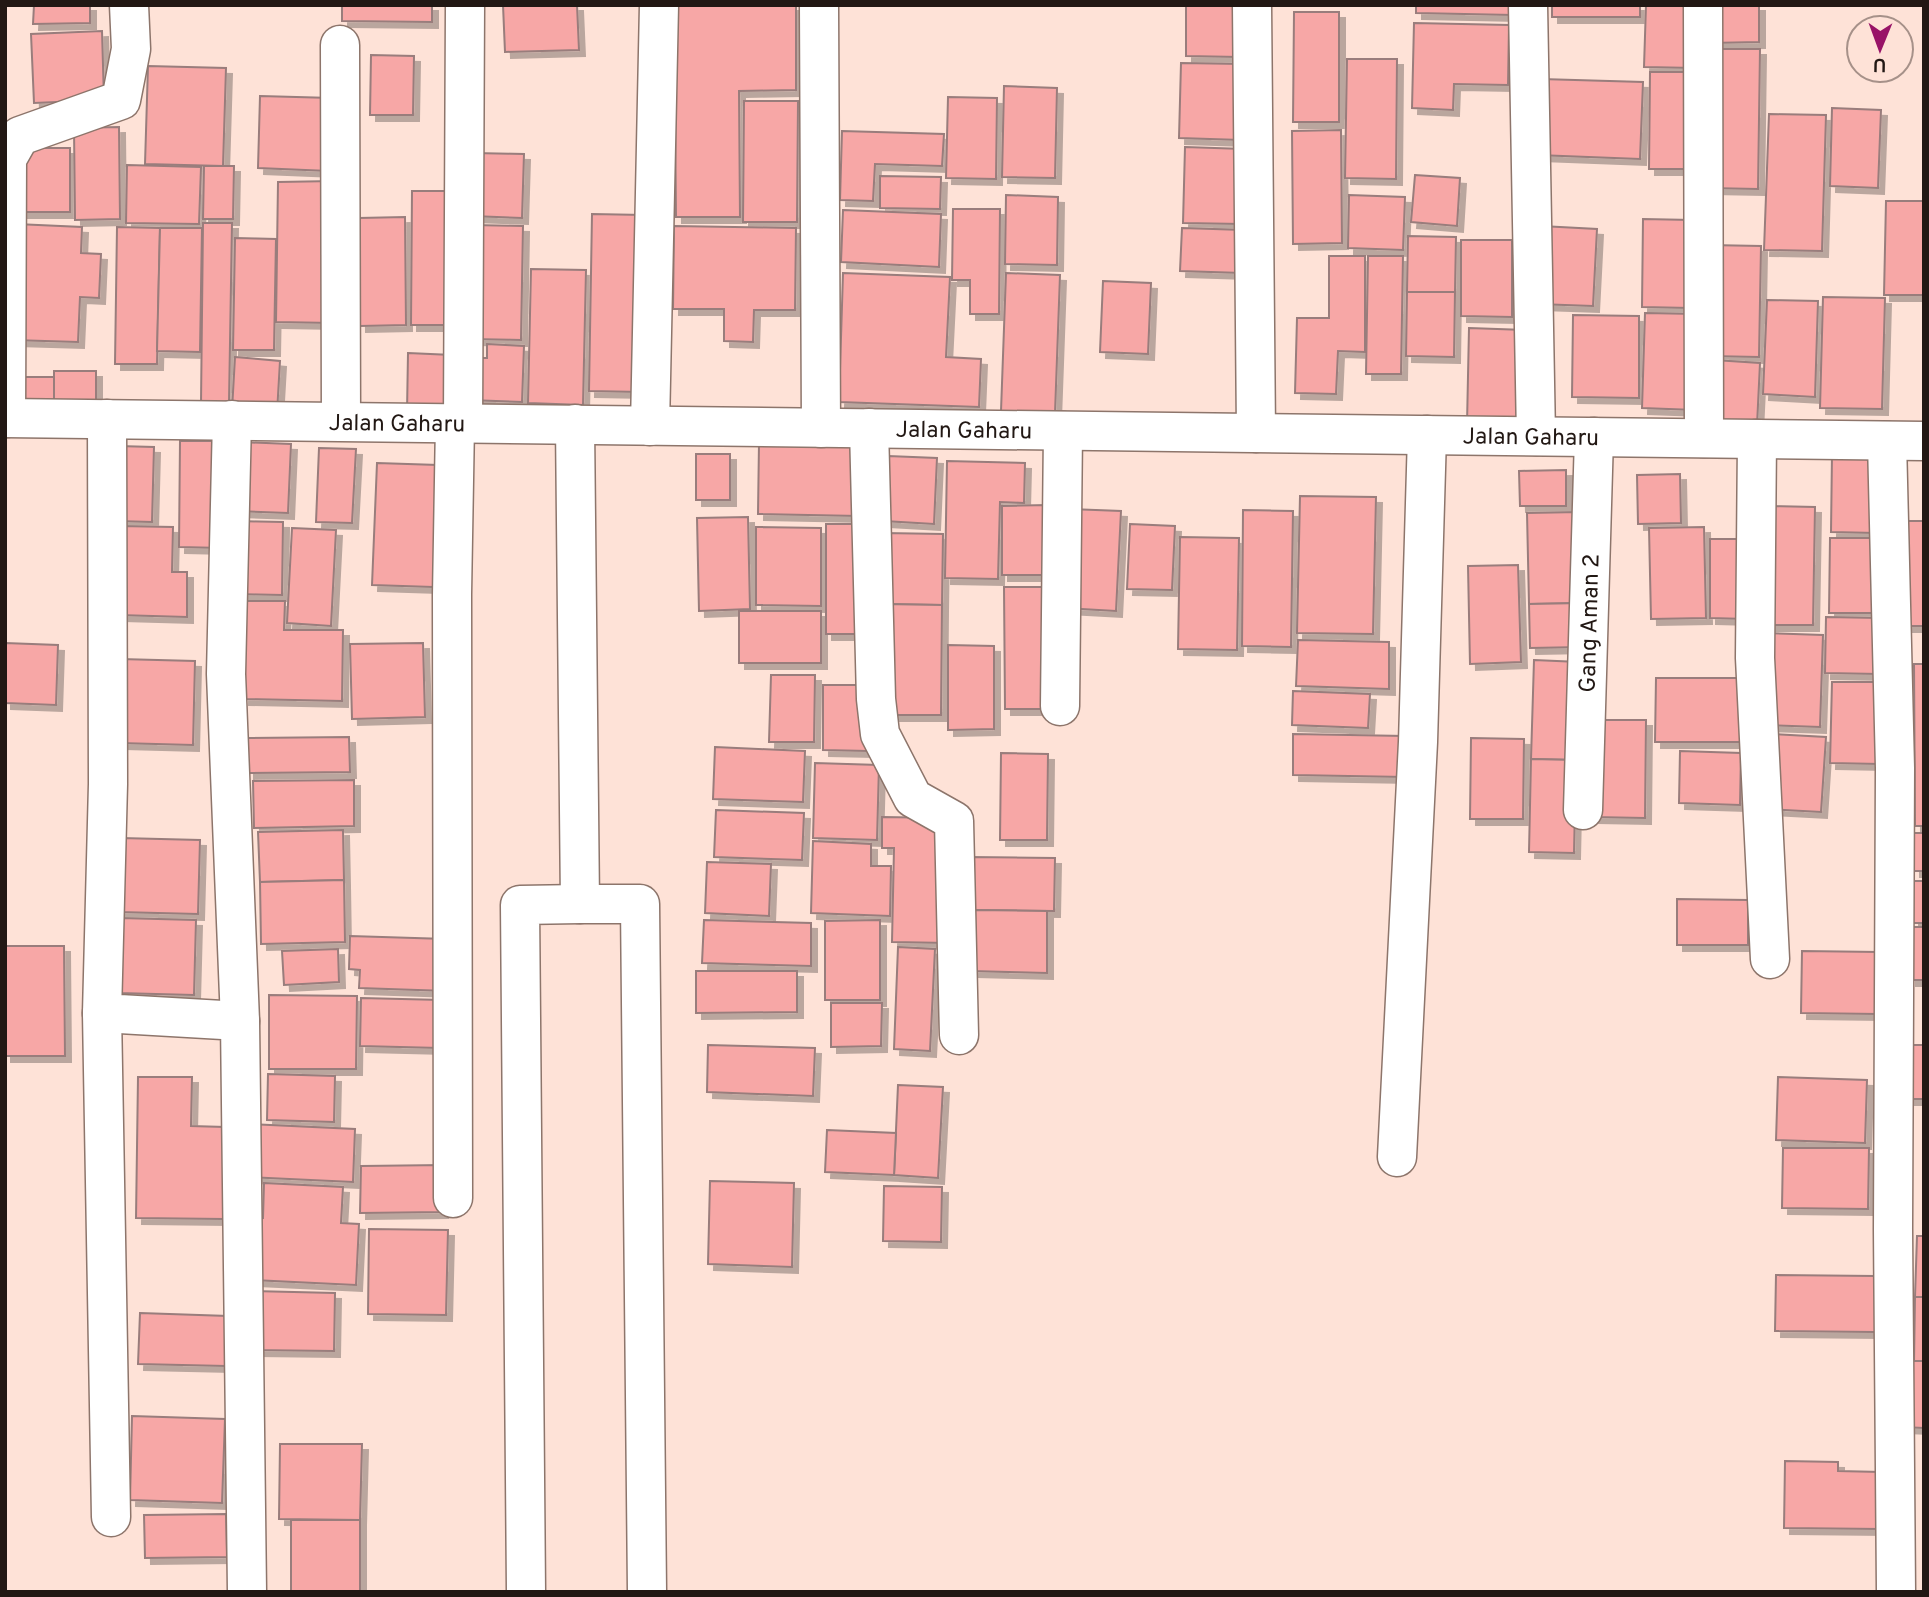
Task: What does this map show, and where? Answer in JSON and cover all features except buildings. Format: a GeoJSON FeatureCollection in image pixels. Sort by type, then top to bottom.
{"type":"FeatureCollection","features":[{"type":"Feature","properties":{"kind":"street"},"geometry":{"type":"LineString","coordinates":[[6,418],[7,159],[20,136],[121,100],[131,49],[129,5]]}},
{"type":"Feature","properties":{"kind":"street"},"geometry":{"type":"LineString","coordinates":[[453,1198],[452,595],[459,423],[465,5]]}},
{"type":"Feature","properties":{"kind":"street"},"geometry":{"type":"LineString","coordinates":[[650,426],[659,5]]}},
{"type":"Feature","properties":{"kind":"street"},"geometry":{"type":"LineString","coordinates":[[819,5],[821,428]]}},
{"type":"Feature","properties":{"kind":"street"},"geometry":{"type":"LineString","coordinates":[[1252,5],[1256,433]]}},
{"type":"Feature","properties":{"kind":"street"},"geometry":{"type":"LineString","coordinates":[[1528,5],[1536,436]]}},
{"type":"Feature","properties":{"kind":"street"},"geometry":{"type":"LineString","coordinates":[[1703,5],[1704,438]]}},
{"type":"Feature","properties":{"kind":"street"},"geometry":{"type":"LineString","coordinates":[[340,45],[341,421]]}},
{"type":"Feature","properties":{"kind":"street","name":"Jalan Gaharu"},"geometry":{"type":"LineString","coordinates":[[6,418],[1906,441]]}},
{"type":"Feature","properties":{"kind":"street"},"geometry":{"type":"LineString","coordinates":[[107,419],[107,784],[102,1013],[111,1517]]}},
{"type":"Feature","properties":{"kind":"street"},"geometry":{"type":"LineString","coordinates":[[232,420],[226,674],[240,1021],[247,1592]]}},
{"type":"Feature","properties":{"kind":"street"},"geometry":{"type":"LineString","coordinates":[[575,424],[580,904]]}},
{"type":"Feature","properties":{"kind":"street"},"geometry":{"type":"LineString","coordinates":[[869,428],[876,699],[880,734],[913,798],[954,821],[959,1035]]}},
{"type":"Feature","properties":{"kind":"street"},"geometry":{"type":"LineString","coordinates":[[1060,706],[1063,431]]}},
{"type":"Feature","properties":{"kind":"street"},"geometry":{"type":"LineString","coordinates":[[1397,1157],[1418,742],[1427,435]]}},
{"type":"Feature","properties":{"kind":"street","name":"Gang Aman 2"},"geometry":{"type":"LineString","coordinates":[[1583,810],[1594,437]]}},
{"type":"Feature","properties":{"kind":"street"},"geometry":{"type":"LineString","coordinates":[[1756,439],[1755,658],[1770,959]]}},
{"type":"Feature","properties":{"kind":"street"},"geometry":{"type":"LineString","coordinates":[[1896,1592],[1893,1229],[1895,768],[1906,441]]}},
{"type":"Feature","properties":{"kind":"street"},"geometry":{"type":"LineString","coordinates":[[526,1592],[520,905],[580,904],[640,904],[647,1592]]}},
{"type":"Feature","properties":{"kind":"street"},"geometry":{"type":"LineString","coordinates":[[102,1013],[240,1021]]}}]}
